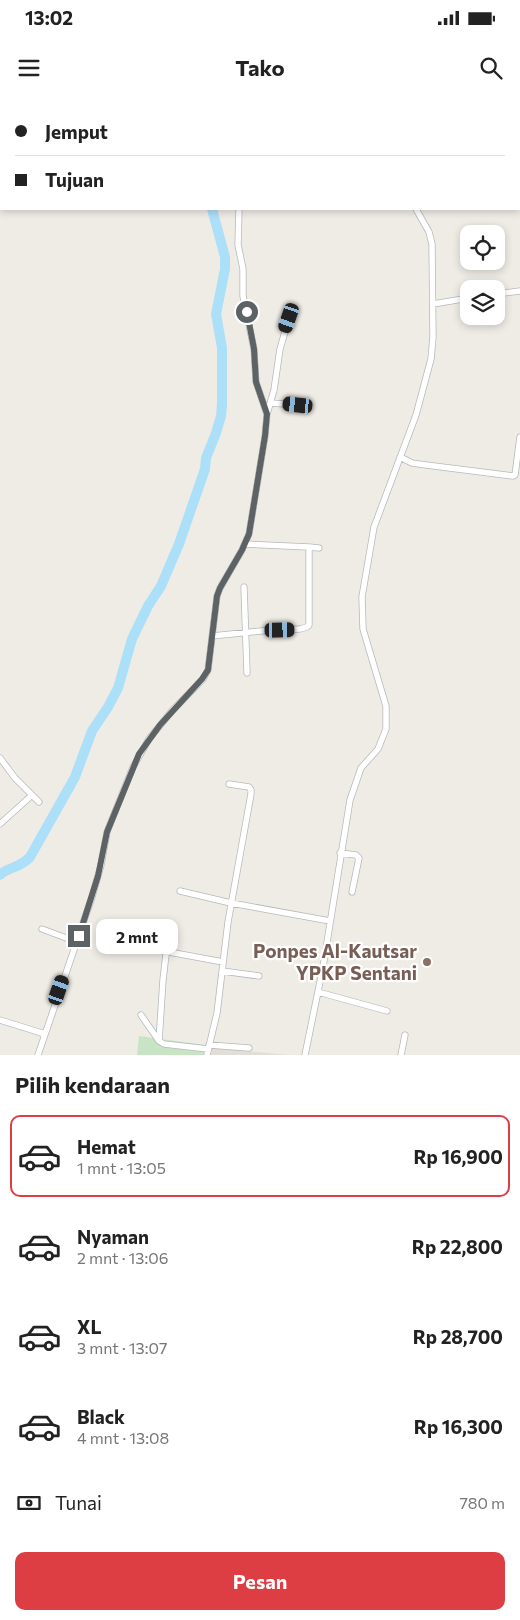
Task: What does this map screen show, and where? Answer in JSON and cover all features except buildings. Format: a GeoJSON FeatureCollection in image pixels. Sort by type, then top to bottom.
{"type":"FeatureCollection","features":[{"type":"Feature","properties":{"kind":"street"},"geometry":{"type":"LineString","coordinates":[[239,210],[238,245],[243,269],[243,296],[253,341],[256,382],[267,414]]}},
{"type":"Feature","properties":{"kind":"street"},"geometry":{"type":"LineString","coordinates":[[305,1055],[318,992],[346,815],[357,776],[363,765],[378,749],[386,729],[387,712],[383,692],[364,639],[362,597],[374,527],[416,415],[431,359],[433,337],[432,244],[429,232],[417,210]]}},
{"type":"Feature","properties":{"kind":"street"},"geometry":{"type":"LineString","coordinates":[[505,293],[520,291]]}},
{"type":"Feature","properties":{"kind":"street"},"geometry":{"type":"LineString","coordinates":[[433,304],[460,300]]}},
{"type":"Feature","properties":{"kind":"street"},"geometry":{"type":"LineString","coordinates":[[38,1055],[98,876],[107,832],[133,767],[149,739],[205,675],[210,660],[214,611],[220,588],[245,544],[251,523],[267,414],[271,402],[280,349],[289,318]]}},
{"type":"Feature","properties":{"kind":"street"},"geometry":{"type":"LineString","coordinates":[[271,402],[298,405]]}},
{"type":"Feature","properties":{"kind":"street"},"geometry":{"type":"LineString","coordinates":[[400,457],[426,465],[513,476],[515,475],[520,437]]}},
{"type":"Feature","properties":{"kind":"street"},"geometry":{"type":"LineString","coordinates":[[245,544],[319,548]]}},
{"type":"Feature","properties":{"kind":"street"},"geometry":{"type":"LineString","coordinates":[[212,636],[307,627],[309,625],[309,547]]}},
{"type":"Feature","properties":{"kind":"street"},"geometry":{"type":"LineString","coordinates":[[244,587],[248,673]]}},
{"type":"Feature","properties":{"kind":"street"},"geometry":{"type":"LineString","coordinates":[[0,758],[38,802]]}},
{"type":"Feature","properties":{"kind":"street"},"geometry":{"type":"LineString","coordinates":[[208,1049],[217,1013],[231,903],[251,790],[229,784]]}},
{"type":"Feature","properties":{"kind":"street"},"geometry":{"type":"LineString","coordinates":[[0,824],[3,818],[31,796]]}},
{"type":"Feature","properties":{"kind":"street"},"geometry":{"type":"LineString","coordinates":[[340,853],[356,855],[359,858],[352,892]]}},
{"type":"Feature","properties":{"kind":"street"},"geometry":{"type":"LineString","coordinates":[[180,891],[231,903],[330,921]]}},
{"type":"Feature","properties":{"kind":"street"},"geometry":{"type":"LineString","coordinates":[[42,929],[77,942]]}},
{"type":"Feature","properties":{"kind":"street"},"geometry":{"type":"LineString","coordinates":[[160,1041],[166,954],[169,952],[224,962]]}},
{"type":"Feature","properties":{"kind":"street"},"geometry":{"type":"LineString","coordinates":[[222,971],[259,976]]}},
{"type":"Feature","properties":{"kind":"street"},"geometry":{"type":"LineString","coordinates":[[318,992],[387,1011]]}},
{"type":"Feature","properties":{"kind":"street"},"geometry":{"type":"LineString","coordinates":[[141,1015],[164,1044],[208,1049],[248,1048]]}},
{"type":"Feature","properties":{"kind":"street"},"geometry":{"type":"LineString","coordinates":[[0,1020],[45,1034]]}},
{"type":"Feature","properties":{"kind":"street"},"geometry":{"type":"LineString","coordinates":[[401,1055],[405,1035]]}},
{"type":"Feature","properties":{"kind":"shaded area"},"geometry":{"type":"Polygon","coordinates":[[[212,1048],[288,1055],[211,1055],[212,1048]]]}},
{"type":"Feature","properties":{"kind":"green space"},"geometry":{"type":"Polygon","coordinates":[[[139,1036],[205,1045],[204,1055],[137,1055],[139,1036]]]}},
{"type":"Feature","properties":{"kind":"waterway"},"geometry":{"type":"LineString","coordinates":[[0,875],[22,864],[30,857],[75,777],[92,731],[118,688],[132,639],[148,606],[161,586],[179,544],[205,469],[206,458],[221,416],[222,404],[222,348],[216,314],[225,269],[225,257],[212,210]]}},
{"type":"Feature","properties":{"kind":"place","name":"Ponpes Al-Kautsar YPKP Sentani"},"geometry":{"type":"Point","coordinates":[427,962]}},
{"type":"Feature","properties":{"kind":"route"},"geometry":{"type":"LineString","coordinates":[[79,936],[98,876],[107,832],[126,783],[139,754],[149,739],[208,670],[217,596],[249,534],[267,414],[256,382],[254,349],[247,312]]}}]}
